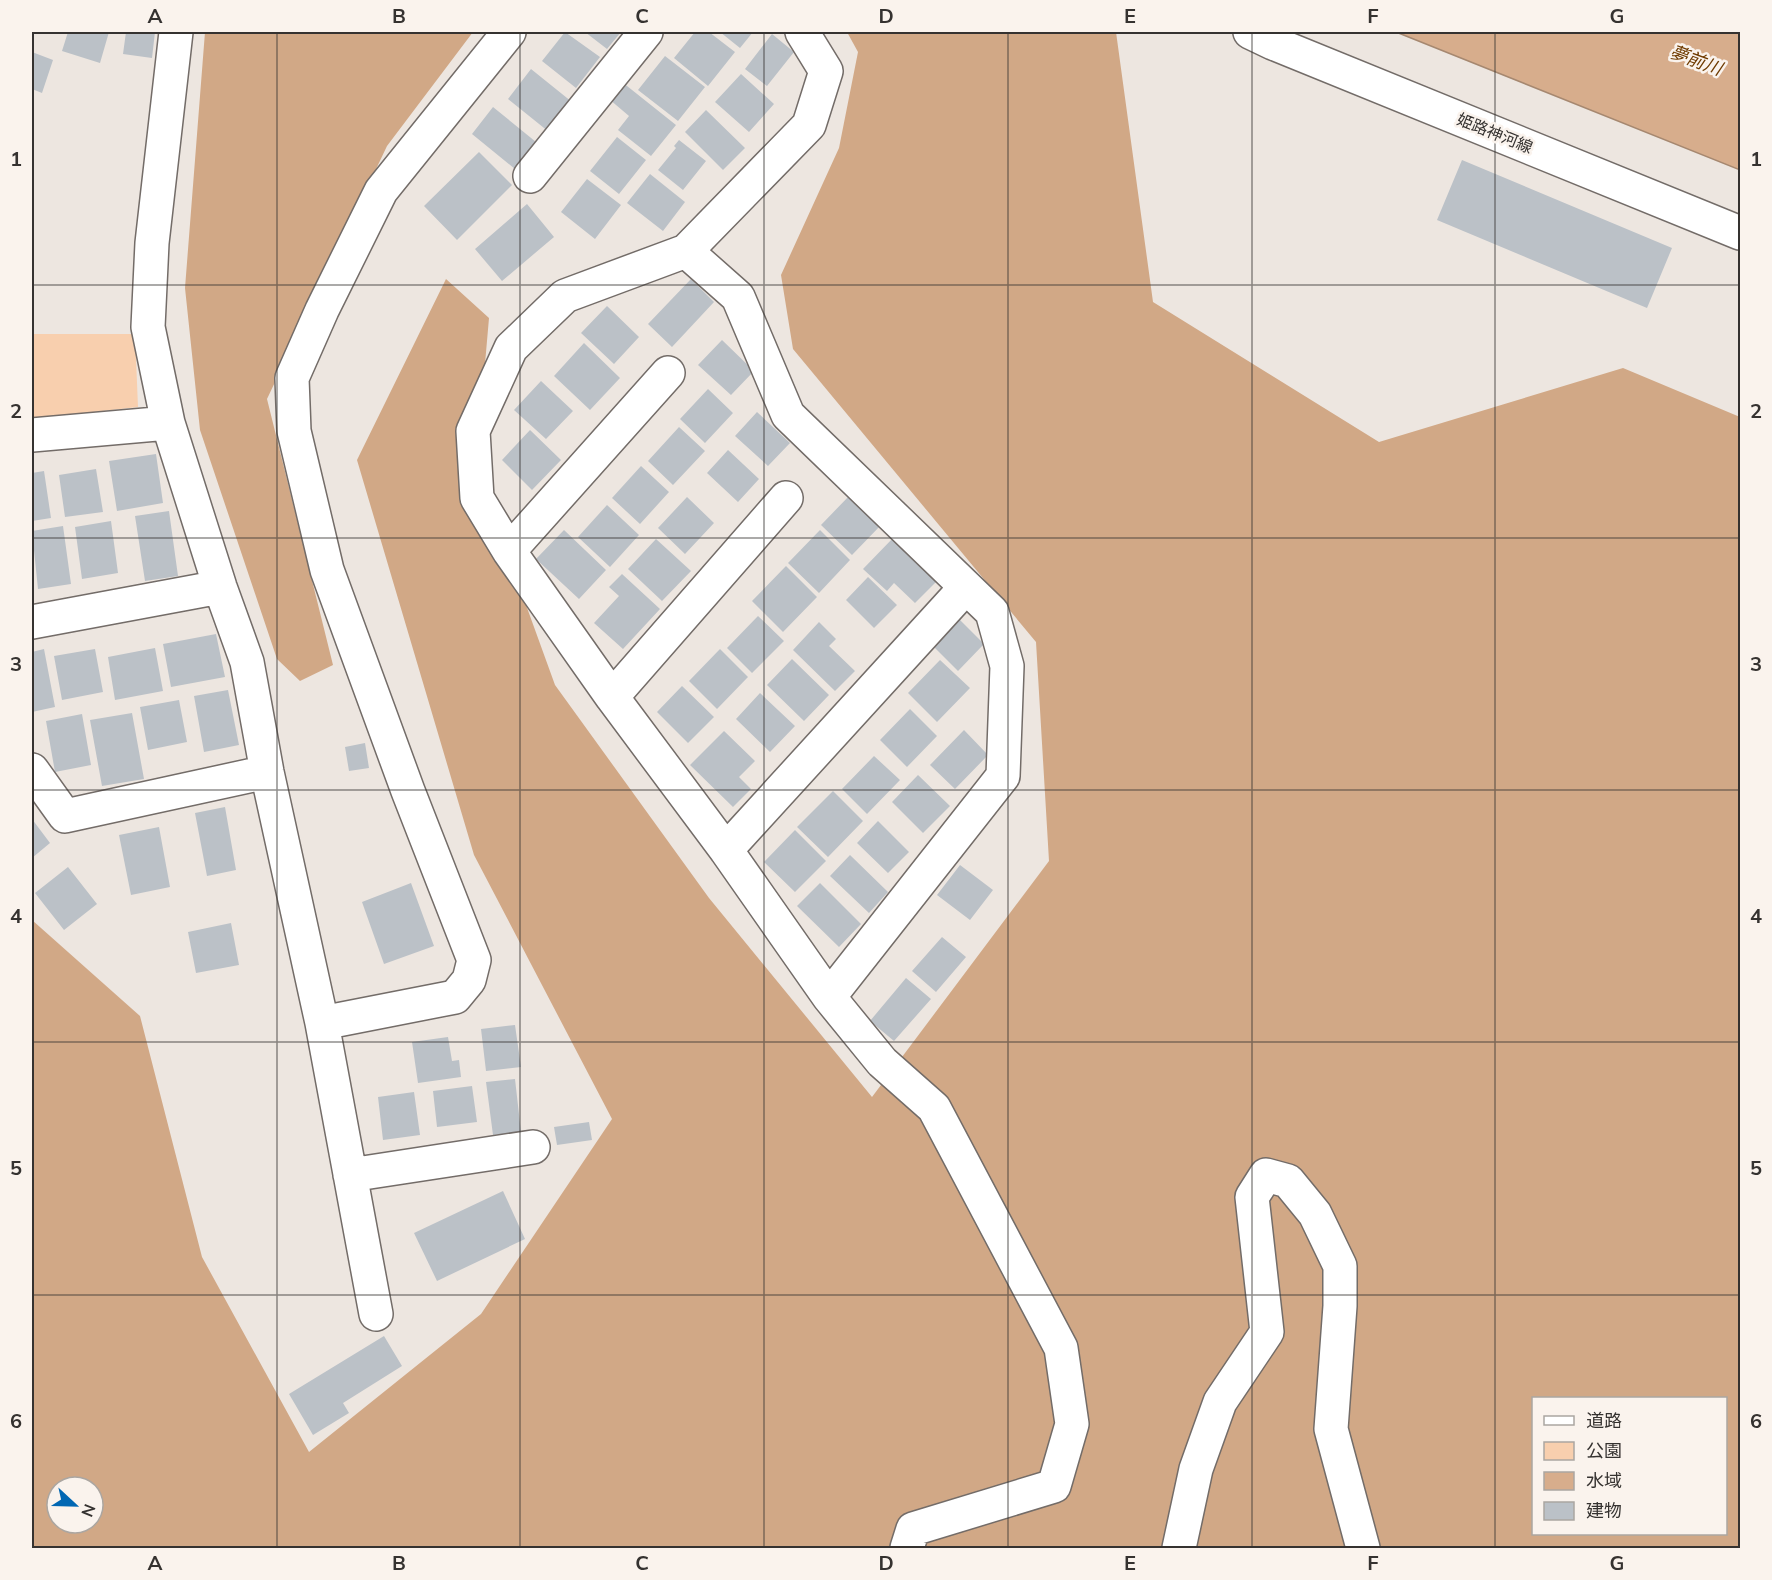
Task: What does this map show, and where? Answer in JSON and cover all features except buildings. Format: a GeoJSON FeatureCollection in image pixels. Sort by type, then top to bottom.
{"type":"FeatureCollection","features":[{"type":"Feature","properties":{"kind":"street"},"geometry":{"type":"LineString","coordinates":[[176,32],[152,243],[148,327],[168,423],[220,587],[247,662],[267,772],[322,1023],[376,1314]]}},
{"type":"Feature","properties":{"kind":"street"},"geometry":{"type":"LineString","coordinates":[[322,1023],[455,996],[469,980],[474,960],[408,791],[327,570],[294,431],[292,378],[321,310],[381,191],[509,32]]}},
{"type":"Feature","properties":{"kind":"street"},"geometry":{"type":"LineString","coordinates":[[530,176],[645,32]]}},
{"type":"Feature","properties":{"kind":"street"},"geometry":{"type":"LineString","coordinates":[[802,32],[826,71],[809,125],[686,251],[565,296],[511,348],[473,431],[477,498],[509,552],[612,697],[726,850],[829,997],[882,1062],[934,1108],[1061,1348],[1072,1424],[1054,1486],[913,1529],[907,1548]]}},
{"type":"Feature","properties":{"kind":"street","name":"姫路神河線"},"geometry":{"type":"LineString","coordinates":[[1250,32],[1740,233]]}},
{"type":"Feature","properties":{"kind":"street"},"geometry":{"type":"LineString","coordinates":[[686,251],[738,297],[788,416],[992,612],[1007,666],[1003,776],[829,997]]}},
{"type":"Feature","properties":{"kind":"street"},"geometry":{"type":"LineString","coordinates":[[509,552],[668,373]]}},
{"type":"Feature","properties":{"kind":"street"},"geometry":{"type":"LineString","coordinates":[[32,435],[168,423]]}},
{"type":"Feature","properties":{"kind":"street"},"geometry":{"type":"LineString","coordinates":[[612,697],[786,498]]}},
{"type":"Feature","properties":{"kind":"street"},"geometry":{"type":"LineString","coordinates":[[32,622],[220,587]]}},
{"type":"Feature","properties":{"kind":"street"},"geometry":{"type":"LineString","coordinates":[[726,850],[966,587]]}},
{"type":"Feature","properties":{"kind":"street"},"geometry":{"type":"LineString","coordinates":[[32,770],[65,816],[267,772]]}},
{"type":"Feature","properties":{"kind":"street"},"geometry":{"type":"LineString","coordinates":[[350,1175],[533,1147]]}},
{"type":"Feature","properties":{"kind":"street"},"geometry":{"type":"LineString","coordinates":[[1179,1548],[1196,1469],[1220,1402],[1267,1332],[1252,1197],[1266,1175],[1288,1181],[1316,1214],[1340,1266],[1340,1306],[1330,1429],[1363,1548]]}},
{"type":"Feature","properties":{"kind":"green space"},"geometry":{"type":"Polygon","coordinates":[[[32,334],[135,334],[138,407],[32,419],[32,334]]]}},
{"type":"Feature","properties":{"kind":"shaded area"},"geometry":{"type":"Polygon","coordinates":[[[205,32],[473,32],[387,146],[267,399],[333,665],[300,681],[277,659],[200,430],[185,288],[205,32]]]}},
{"type":"Feature","properties":{"kind":"shaded area"},"geometry":{"type":"Polygon","coordinates":[[[847,32],[1116,32],[1153,302],[1379,442],[1623,368],[1740,417],[1740,1548],[32,1548],[32,920],[140,1016],[202,1257],[309,1452],[481,1314],[612,1119],[474,855],[357,460],[446,279],[489,318],[476,467],[555,685],[709,898],[872,1097],[1049,861],[1036,642],[793,349],[781,275],[839,148],[858,52],[847,32]]]}},
{"type":"Feature","properties":{"kind":"water","name":"夢前川"},"geometry":{"type":"Polygon","coordinates":[[[1396,32],[1740,32],[1740,170],[1396,32]]]}}]}
